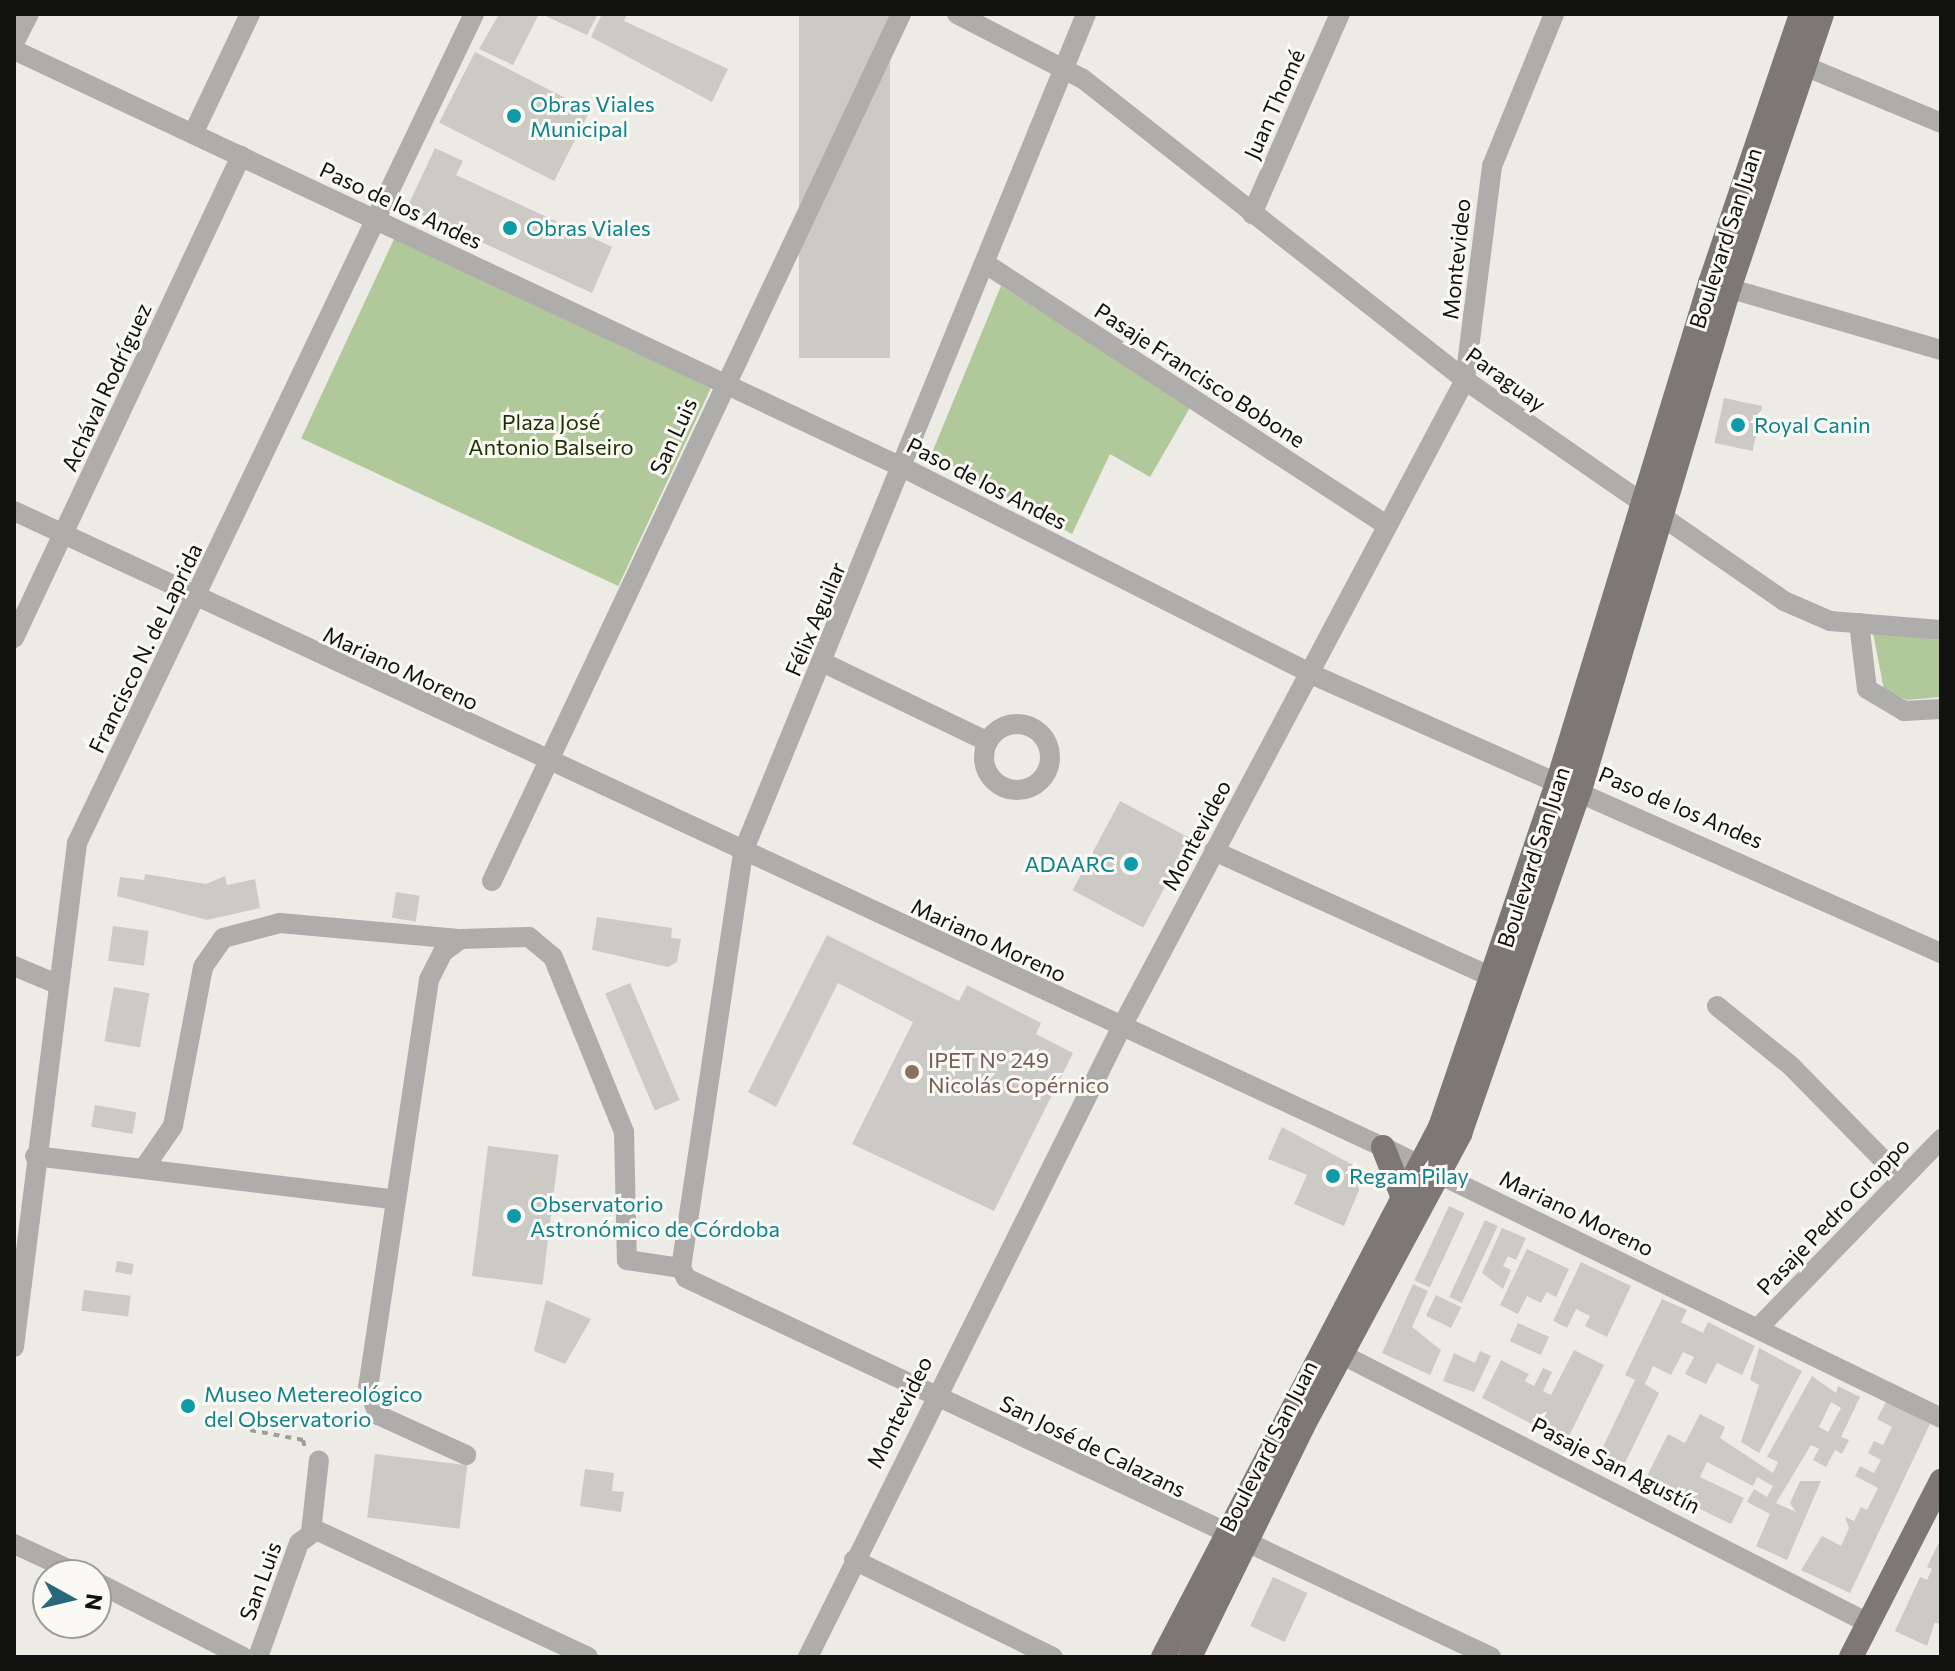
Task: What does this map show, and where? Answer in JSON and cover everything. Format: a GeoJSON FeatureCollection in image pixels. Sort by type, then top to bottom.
{"type":"FeatureCollection","features":[{"type":"Feature","properties":{"kind":"main road","name":"Boulevard San Juan"},"geometry":{"type":"LineString","coordinates":[[1163,1657],[1341,1354],[1432,1170],[1569,786],[1720,286],[1793,61],[1801,14]]}},
{"type":"Feature","properties":{"kind":"main road","name":"Boulevard San Juan"},"geometry":{"type":"LineString","coordinates":[[1793,61],[1822,14]]}},
{"type":"Feature","properties":{"kind":"main road","name":"Boulevard San Juan"},"geometry":{"type":"LineString","coordinates":[[1190,1657],[1233,1540],[1403,1198],[1432,1170],[1494,978],[1569,786]]}},
{"type":"Feature","properties":{"kind":"main road"},"geometry":{"type":"LineString","coordinates":[[1383,1147],[1403,1198]]}},
{"type":"Feature","properties":{"kind":"main road"},"geometry":{"type":"LineString","coordinates":[[1851,1657],[1941,1481]]}},
{"type":"Feature","properties":{"kind":"street"},"geometry":{"type":"LineString","coordinates":[[14,43],[29,14]]}},
{"type":"Feature","properties":{"kind":"street"},"geometry":{"type":"LineString","coordinates":[[193,134],[250,14]]}},
{"type":"Feature","properties":{"kind":"street","name":"Francisco N. de Laprida"},"geometry":{"type":"LineString","coordinates":[[14,1347],[35,1156],[77,843],[378,221],[474,14]]}},
{"type":"Feature","properties":{"kind":"street","name":"San Luis"},"geometry":{"type":"LineString","coordinates":[[492,881],[901,14]]}},
{"type":"Feature","properties":{"kind":"street","name":"Paraguay"},"geometry":{"type":"LineString","coordinates":[[957,14],[1064,67],[1465,380],[1652,514],[1810,614],[1859,623],[1941,630]]}},
{"type":"Feature","properties":{"kind":"street","name":"Félix Aguilar"},"geometry":{"type":"LineString","coordinates":[[681,1268],[743,852],[906,469],[1086,14]]}},
{"type":"Feature","properties":{"kind":"street","name":"Juan Thomé"},"geometry":{"type":"LineString","coordinates":[[1252,214],[1340,14]]}},
{"type":"Feature","properties":{"kind":"street","name":"Montevideo"},"geometry":{"type":"LineString","coordinates":[[808,1657],[932,1395],[1121,1028],[1465,380],[1492,166],[1554,14]]}},
{"type":"Feature","properties":{"kind":"street","name":"Paso de los Andes"},"geometry":{"type":"LineString","coordinates":[[14,50],[906,469],[1311,674],[1941,953]]}},
{"type":"Feature","properties":{"kind":"street"},"geometry":{"type":"LineString","coordinates":[[1793,61],[1941,123]]}},
{"type":"Feature","properties":{"kind":"street","name":"Achával Rodríguez"},"geometry":{"type":"LineString","coordinates":[[14,638],[241,156]]}},
{"type":"Feature","properties":{"kind":"street","name":"Pasaje Francisco Bobone"},"geometry":{"type":"LineString","coordinates":[[986,264],[1387,525]]}},
{"type":"Feature","properties":{"kind":"street"},"geometry":{"type":"LineString","coordinates":[[1720,286],[1941,350]]}},
{"type":"Feature","properties":{"kind":"street","name":"Mariano Moreno"},"geometry":{"type":"LineString","coordinates":[[14,511],[547,764],[1432,1170],[1941,1418]]}},
{"type":"Feature","properties":{"kind":"street"},"geometry":{"type":"LineString","coordinates":[[1859,623],[1867,689],[1904,711],[1941,709]]}},
{"type":"Feature","properties":{"kind":"street"},"geometry":{"type":"LineString","coordinates":[[822,662],[988,742]]}},
{"type":"Feature","properties":{"kind":"street"},"geometry":{"type":"LineString","coordinates":[[1214,851],[1494,978]]}},
{"type":"Feature","properties":{"kind":"street"},"geometry":{"type":"LineString","coordinates":[[144,1168],[173,1126],[203,967],[208,949],[223,938],[280,923],[461,939],[529,937],[553,957],[629,1150],[627,1260],[681,1268]]}},
{"type":"Feature","properties":{"kind":"street"},"geometry":{"type":"LineString","coordinates":[[461,939],[443,952],[429,980],[391,1199],[370,1403],[378,1415],[466,1455]]}},
{"type":"Feature","properties":{"kind":"street"},"geometry":{"type":"LineString","coordinates":[[14,966],[57,984]]}},
{"type":"Feature","properties":{"kind":"street"},"geometry":{"type":"LineString","coordinates":[[1717,1006],[1791,1066],[1902,1179]]}},
{"type":"Feature","properties":{"kind":"street","name":"Pasaje Pedro Groppo"},"geometry":{"type":"LineString","coordinates":[[1759,1327],[1941,1139]]}},
{"type":"Feature","properties":{"kind":"street"},"geometry":{"type":"LineString","coordinates":[[35,1156],[391,1199]]}},
{"type":"Feature","properties":{"kind":"street","name":"San José de Calazans"},"geometry":{"type":"LineString","coordinates":[[681,1268],[686,1278],[1468,1652],[1491,1657]]}},
{"type":"Feature","properties":{"kind":"street","name":"Pasaje San Agustín"},"geometry":{"type":"LineString","coordinates":[[1341,1354],[1868,1623]]}},
{"type":"Feature","properties":{"kind":"street"},"geometry":{"type":"LineString","coordinates":[[312,1459],[314,1531],[588,1657]]}},
{"type":"Feature","properties":{"kind":"street","name":"San Luis"},"geometry":{"type":"LineString","coordinates":[[258,1657],[299,1543],[314,1531]]}},
{"type":"Feature","properties":{"kind":"street"},"geometry":{"type":"LineString","coordinates":[[14,1544],[46,1559]]}},
{"type":"Feature","properties":{"kind":"street"},"geometry":{"type":"LineString","coordinates":[[854,1560],[1053,1657]]}},
{"type":"Feature","properties":{"kind":"street"},"geometry":{"type":"LineString","coordinates":[[112,1590],[243,1657]]}},
{"type":"Feature","properties":{"kind":"path"},"geometry":{"type":"LineString","coordinates":[[250,1430],[303,1440],[312,1459]]}},
{"type":"Feature","properties":{"kind":"green space","name":"Plaza José Antonio Balseiro"},"geometry":{"type":"Polygon","coordinates":[[[395,237],[712,385],[618,586],[301,438],[395,237]]]}},
{"type":"Feature","properties":{"kind":"green space"},"geometry":{"type":"Polygon","coordinates":[[[1001,286],[1191,406],[1150,477],[1110,454],[1072,534],[931,455],[1001,286]]]}},
{"type":"Feature","properties":{"kind":"green space"},"geometry":{"type":"Polygon","coordinates":[[[1873,633],[1941,640],[1941,697],[1907,700],[1884,690],[1873,633]]]}},
{"type":"Feature","properties":{"kind":"building"},"geometry":{"type":"Polygon","coordinates":[[[499,14],[539,14],[513,65],[479,49],[499,14]]]}},
{"type":"Feature","properties":{"kind":"building"},"geometry":{"type":"Polygon","coordinates":[[[541,14],[598,14],[587,35],[541,14]]]}},
{"type":"Feature","properties":{"kind":"building"},"geometry":{"type":"Polygon","coordinates":[[[602,14],[627,14],[624,21],[728,69],[712,102],[591,37],[602,14]]]}},
{"type":"Feature","properties":{"kind":"building"},"geometry":{"type":"Polygon","coordinates":[[[799,14],[890,14],[890,358],[799,358],[799,14]]]}},
{"type":"Feature","properties":{"kind":"building","name":"Obras Viales Municipal"},"geometry":{"type":"Polygon","coordinates":[[[475,52],[590,111],[554,181],[439,122],[475,52]]]}},
{"type":"Feature","properties":{"kind":"building","name":"Obras Viales"},"geometry":{"type":"Polygon","coordinates":[[[435,148],[463,161],[456,175],[612,247],[592,293],[407,208],[435,148]]]}},
{"type":"Feature","properties":{"kind":"building","name":"Royal Canin"},"geometry":{"type":"Polygon","coordinates":[[[1724,398],[1762,406],[1753,451],[1714,443],[1724,398]]]}},
{"type":"Feature","properties":{"kind":"building","name":"ADAARC"},"geometry":{"type":"Polygon","coordinates":[[[1120,801],[1191,839],[1143,928],[1073,890],[1120,801]]]}},
{"type":"Feature","properties":{"kind":"building"},"geometry":{"type":"Polygon","coordinates":[[[145,874],[206,884],[225,876],[227,885],[255,879],[260,908],[207,920],[117,896],[120,877],[144,880],[145,874]]]}},
{"type":"Feature","properties":{"kind":"building"},"geometry":{"type":"Polygon","coordinates":[[[396,892],[420,896],[416,921],[392,918],[396,892]]]}},
{"type":"Feature","properties":{"kind":"building"},"geometry":{"type":"Polygon","coordinates":[[[597,917],[672,928],[671,938],[681,939],[677,962],[668,967],[592,950],[597,917]]]}},
{"type":"Feature","properties":{"kind":"building"},"geometry":{"type":"Polygon","coordinates":[[[113,926],[149,931],[144,966],[108,961],[113,926]]]}},
{"type":"Feature","properties":{"kind":"building","name":"IPET N° 249 Nicolás Copérnico"},"geometry":{"type":"Polygon","coordinates":[[[827,935],[959,1001],[967,985],[1041,1023],[1036,1034],[1073,1053],[994,1211],[852,1144],[913,1022],[838,983],[776,1107],[748,1092],[827,935]]]}},
{"type":"Feature","properties":{"kind":"building"},"geometry":{"type":"Polygon","coordinates":[[[630,983],[680,1100],[655,1110],[605,994],[630,983]]]}},
{"type":"Feature","properties":{"kind":"building"},"geometry":{"type":"Polygon","coordinates":[[[114,987],[149,993],[140,1047],[104,1041],[114,987]]]}},
{"type":"Feature","properties":{"kind":"building"},"geometry":{"type":"Polygon","coordinates":[[[95,1105],[136,1112],[133,1134],[91,1127],[95,1105]]]}},
{"type":"Feature","properties":{"kind":"building","name":"Regam Pilay"},"geometry":{"type":"Polygon","coordinates":[[[1282,1127],[1353,1165],[1359,1190],[1344,1226],[1294,1204],[1307,1175],[1268,1159],[1282,1127]]]}},
{"type":"Feature","properties":{"kind":"building","name":"Observatorio Astronómico de Córdoba"},"geometry":{"type":"Polygon","coordinates":[[[488,1146],[558,1155],[543,1285],[472,1276],[488,1146]]]}},
{"type":"Feature","properties":{"kind":"building"},"geometry":{"type":"Polygon","coordinates":[[[1449,1206],[1464,1213],[1430,1288],[1414,1280],[1449,1206]]]}},
{"type":"Feature","properties":{"kind":"building"},"geometry":{"type":"Polygon","coordinates":[[[1485,1220],[1498,1226],[1462,1303],[1449,1297],[1485,1220]]]}},
{"type":"Feature","properties":{"kind":"building"},"geometry":{"type":"Polygon","coordinates":[[[1502,1228],[1526,1238],[1516,1260],[1508,1256],[1503,1266],[1511,1270],[1503,1289],[1482,1273],[1502,1228]]]}},
{"type":"Feature","properties":{"kind":"building"},"geometry":{"type":"Polygon","coordinates":[[[1527,1249],[1569,1269],[1556,1297],[1547,1292],[1541,1303],[1527,1296],[1518,1314],[1500,1305],[1527,1249]]]}},
{"type":"Feature","properties":{"kind":"building"},"geometry":{"type":"Polygon","coordinates":[[[117,1261],[134,1264],[132,1275],[115,1272],[117,1261]]]}},
{"type":"Feature","properties":{"kind":"building"},"geometry":{"type":"Polygon","coordinates":[[[1581,1262],[1631,1286],[1607,1337],[1585,1326],[1590,1316],[1576,1309],[1567,1328],[1553,1321],[1581,1262]]]}},
{"type":"Feature","properties":{"kind":"building"},"geometry":{"type":"Polygon","coordinates":[[[1413,1284],[1428,1291],[1412,1327],[1441,1350],[1430,1375],[1382,1353],[1413,1284]]]}},
{"type":"Feature","properties":{"kind":"building"},"geometry":{"type":"Polygon","coordinates":[[[84,1290],[131,1296],[128,1317],[81,1311],[84,1290]]]}},
{"type":"Feature","properties":{"kind":"building"},"geometry":{"type":"Polygon","coordinates":[[[1436,1295],[1461,1307],[1451,1328],[1426,1316],[1436,1295]]]}},
{"type":"Feature","properties":{"kind":"building"},"geometry":{"type":"Polygon","coordinates":[[[1662,1299],[1687,1310],[1681,1322],[1703,1333],[1708,1322],[1755,1346],[1742,1375],[1717,1363],[1706,1384],[1685,1374],[1694,1357],[1683,1352],[1671,1375],[1653,1366],[1645,1384],[1659,1393],[1623,1467],[1599,1455],[1635,1380],[1625,1375],[1662,1299]]]}},
{"type":"Feature","properties":{"kind":"building"},"geometry":{"type":"Polygon","coordinates":[[[546,1300],[591,1319],[565,1364],[534,1351],[546,1300]]]}},
{"type":"Feature","properties":{"kind":"building"},"geometry":{"type":"Polygon","coordinates":[[[1518,1323],[1549,1337],[1541,1355],[1510,1341],[1518,1323]]]}},
{"type":"Feature","properties":{"kind":"building"},"geometry":{"type":"Polygon","coordinates":[[[1759,1348],[1802,1371],[1759,1453],[1741,1442],[1759,1385],[1750,1380],[1759,1348]]]}},
{"type":"Feature","properties":{"kind":"building"},"geometry":{"type":"Polygon","coordinates":[[[1574,1350],[1604,1365],[1566,1442],[1482,1398],[1501,1360],[1529,1374],[1525,1381],[1534,1386],[1543,1368],[1552,1372],[1543,1391],[1551,1395],[1574,1350]]]}},
{"type":"Feature","properties":{"kind":"building"},"geometry":{"type":"Polygon","coordinates":[[[1480,1351],[1491,1356],[1474,1392],[1443,1381],[1454,1353],[1475,1363],[1480,1351]]]}},
{"type":"Feature","properties":{"kind":"building"},"geometry":{"type":"Polygon","coordinates":[[[1812,1376],[1836,1393],[1838,1386],[1860,1397],[1841,1437],[1849,1440],[1842,1454],[1835,1450],[1826,1467],[1813,1460],[1819,1449],[1811,1445],[1776,1503],[1796,1512],[1790,1503],[1800,1481],[1821,1481],[1787,1560],[1756,1546],[1770,1514],[1747,1502],[1754,1489],[1767,1497],[1773,1486],[1757,1477],[1753,1486],[1707,1462],[1700,1477],[1744,1498],[1731,1524],[1644,1482],[1668,1434],[1685,1443],[1700,1414],[1725,1427],[1720,1438],[1773,1473],[1778,1462],[1767,1457],[1812,1376]],[[1831,1402],[1819,1427],[1828,1432],[1841,1408],[1831,1402]]]}},
{"type":"Feature","properties":{"kind":"building"},"geometry":{"type":"Polygon","coordinates":[[[1887,1400],[1930,1424],[1850,1593],[1801,1570],[1822,1536],[1841,1546],[1849,1528],[1845,1517],[1854,1521],[1861,1507],[1867,1510],[1878,1488],[1855,1476],[1860,1466],[1874,1473],[1881,1460],[1868,1453],[1874,1441],[1883,1445],[1892,1427],[1877,1419],[1887,1400]]]}},
{"type":"Feature","properties":{"kind":"building"},"geometry":{"type":"Polygon","coordinates":[[[375,1454],[467,1465],[460,1529],[367,1518],[375,1454]]]}},
{"type":"Feature","properties":{"kind":"building"},"geometry":{"type":"Polygon","coordinates":[[[585,1469],[614,1473],[612,1491],[624,1492],[621,1512],[580,1506],[585,1469]]]}},
{"type":"Feature","properties":{"kind":"building"},"geometry":{"type":"Polygon","coordinates":[[[1941,1538],[1941,1625],[1935,1622],[1927,1646],[1895,1631],[1920,1577],[1927,1580],[1932,1569],[1927,1567],[1941,1538]]]}},
{"type":"Feature","properties":{"kind":"building"},"geometry":{"type":"Polygon","coordinates":[[[1273,1577],[1307,1593],[1285,1642],[1250,1626],[1273,1577]]]}},
{"type":"Feature","properties":{"kind":"place","name":"Obras Viales Municipal"},"geometry":{"type":"Point","coordinates":[514,116]}},
{"type":"Feature","properties":{"kind":"place","name":"Obras Viales"},"geometry":{"type":"Point","coordinates":[510,228]}},
{"type":"Feature","properties":{"kind":"place","name":"Royal Canin"},"geometry":{"type":"Point","coordinates":[1738,425]}},
{"type":"Feature","properties":{"kind":"place","name":"ADAARC"},"geometry":{"type":"Point","coordinates":[1131,864]}},
{"type":"Feature","properties":{"kind":"place","name":"IPET N° 249 Nicolás Copérnico"},"geometry":{"type":"Point","coordinates":[912,1072]}},
{"type":"Feature","properties":{"kind":"place","name":"Regam Pilay"},"geometry":{"type":"Point","coordinates":[1333,1176]}},
{"type":"Feature","properties":{"kind":"place","name":"Observatorio Astronómico de Córdoba"},"geometry":{"type":"Point","coordinates":[514,1216]}},
{"type":"Feature","properties":{"kind":"place","name":"Museo Metereológico del Observatorio"},"geometry":{"type":"Point","coordinates":[188,1406]}}]}
